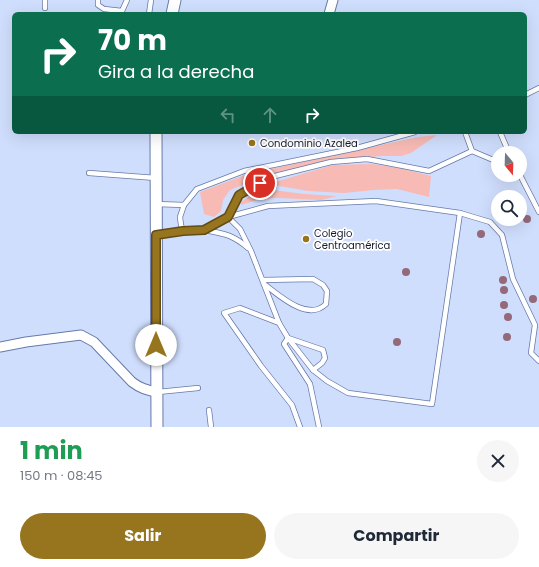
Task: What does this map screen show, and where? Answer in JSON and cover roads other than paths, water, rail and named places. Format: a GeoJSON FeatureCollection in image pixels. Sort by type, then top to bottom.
{"type":"FeatureCollection","features":[{"type":"Feature","properties":{"kind":"street"},"geometry":{"type":"LineString","coordinates":[[172,12],[175,0]]}},
{"type":"Feature","properties":{"kind":"street"},"geometry":{"type":"LineString","coordinates":[[330,12],[333,0]]}},
{"type":"Feature","properties":{"kind":"street"},"geometry":{"type":"LineString","coordinates":[[156,134],[157,427]]}},
{"type":"Feature","properties":{"kind":"street"},"geometry":{"type":"LineString","coordinates":[[0,347],[81,335],[94,342],[138,387],[143,390],[157,392]]}},
{"type":"Feature","properties":{"kind":"lane"},"geometry":{"type":"LineString","coordinates":[[45,0],[45,8]]}},
{"type":"Feature","properties":{"kind":"lane"},"geometry":{"type":"LineString","coordinates":[[98,0],[98,5],[104,10],[122,11],[127,0]]}},
{"type":"Feature","properties":{"kind":"lane"},"geometry":{"type":"LineString","coordinates":[[149,12],[151,0]]}},
{"type":"Feature","properties":{"kind":"lane"},"geometry":{"type":"LineString","coordinates":[[527,93],[539,88]]}},
{"type":"Feature","properties":{"kind":"lane"},"geometry":{"type":"LineString","coordinates":[[183,231],[180,225],[180,217],[184,205],[197,189],[244,171],[357,148],[408,134]]}},
{"type":"Feature","properties":{"kind":"lane"},"geometry":{"type":"LineString","coordinates":[[466,134],[472,152]]}},
{"type":"Feature","properties":{"kind":"lane"},"geometry":{"type":"LineString","coordinates":[[501,134],[506,146]]}},
{"type":"Feature","properties":{"kind":"lane"},"geometry":{"type":"LineString","coordinates":[[228,217],[239,195],[271,177],[332,162],[367,159],[429,171],[472,152],[491,159]]}},
{"type":"Feature","properties":{"kind":"lane"},"geometry":{"type":"LineString","coordinates":[[89,173],[156,178]]}},
{"type":"Feature","properties":{"kind":"lane"},"geometry":{"type":"LineString","coordinates":[[524,182],[539,212]]}},
{"type":"Feature","properties":{"kind":"lane"},"geometry":{"type":"LineString","coordinates":[[204,230],[228,217],[268,206],[376,201],[460,213],[490,222],[502,235],[514,279],[535,325],[531,353],[539,361]]}},
{"type":"Feature","properties":{"kind":"lane"},"geometry":{"type":"LineString","coordinates":[[156,204],[184,205]]}},
{"type":"Feature","properties":{"kind":"lane"},"geometry":{"type":"LineString","coordinates":[[228,217],[240,229],[251,251],[279,323],[288,338],[313,370],[327,381],[348,393],[432,404],[460,213]]}},
{"type":"Feature","properties":{"kind":"lane"},"geometry":{"type":"LineString","coordinates":[[156,235],[204,230],[238,239],[251,251]]}},
{"type":"Feature","properties":{"kind":"lane"},"geometry":{"type":"LineString","coordinates":[[312,279],[323,285],[327,291],[326,304],[322,308],[311,310],[296,307],[263,282],[312,279]]}},
{"type":"Feature","properties":{"kind":"lane"},"geometry":{"type":"LineString","coordinates":[[279,323],[240,308],[224,313],[261,366],[292,405],[300,427]]}},
{"type":"Feature","properties":{"kind":"lane"},"geometry":{"type":"LineString","coordinates":[[288,338],[323,350],[325,358],[313,370]]}},
{"type":"Feature","properties":{"kind":"lane"},"geometry":{"type":"LineString","coordinates":[[288,338],[284,344],[310,384],[319,427]]}},
{"type":"Feature","properties":{"kind":"lane"},"geometry":{"type":"LineString","coordinates":[[157,392],[198,388]]}},
{"type":"Feature","properties":{"kind":"lane"},"geometry":{"type":"LineString","coordinates":[[209,410],[211,427]]}},
{"type":"Feature","properties":{"kind":"place","name":"Condominio Azalea"},"geometry":{"type":"Point","coordinates":[252,143]}},
{"type":"Feature","properties":{"kind":"place","name":"Colegio Centroamérica"},"geometry":{"type":"Point","coordinates":[306,239]}}]}
